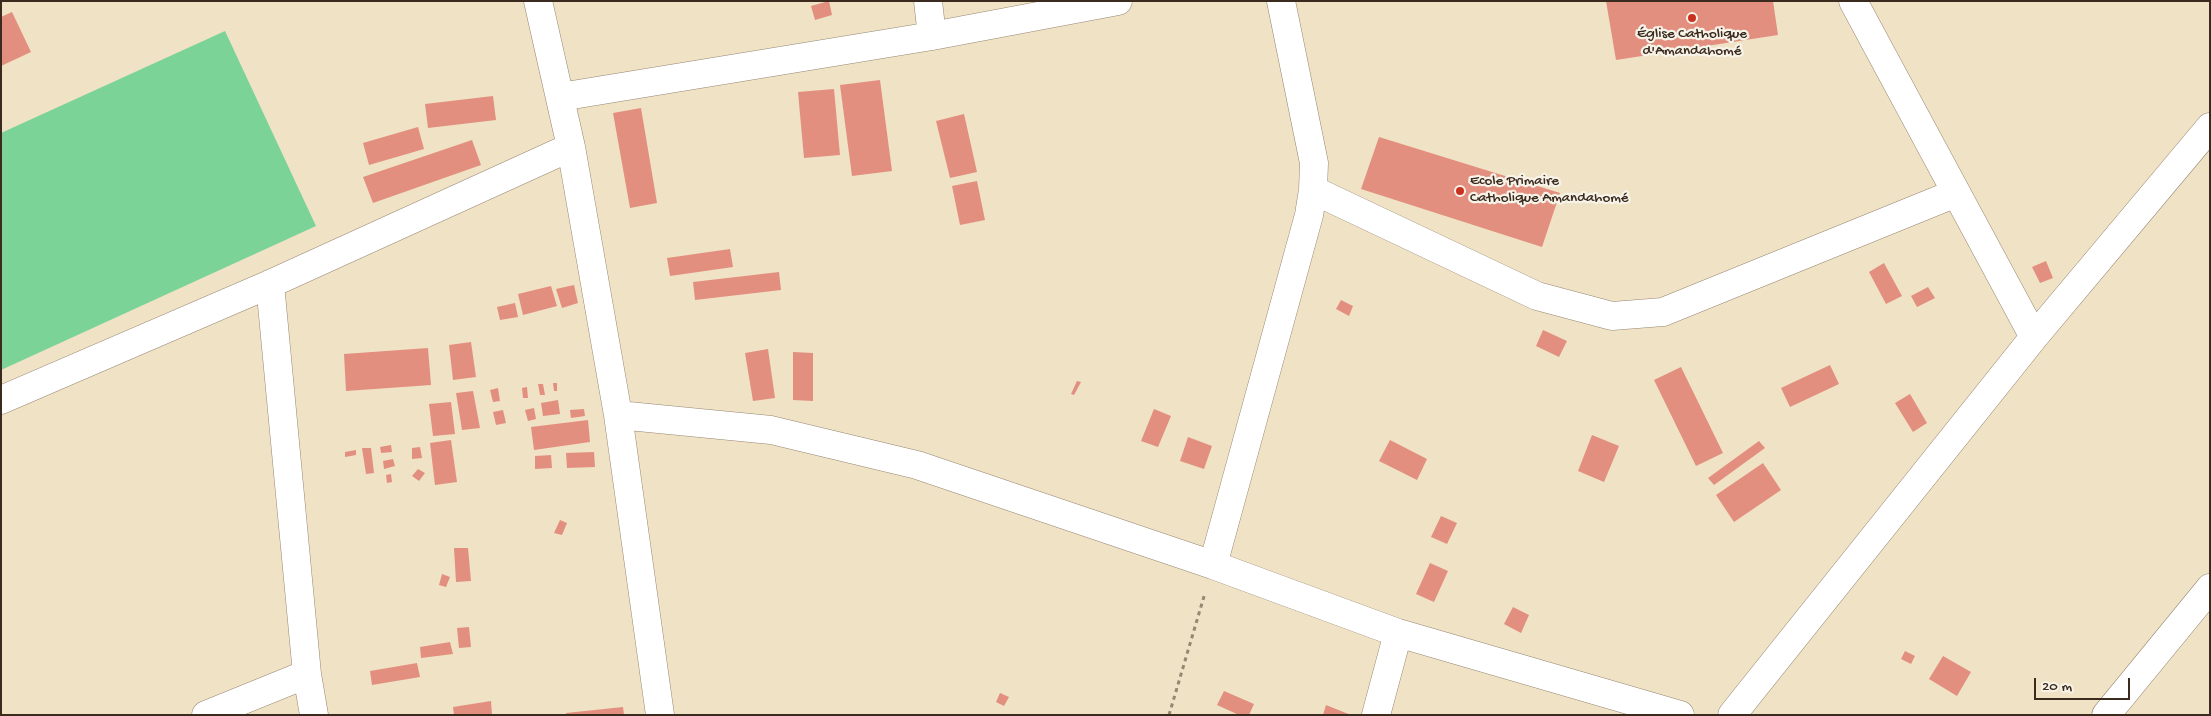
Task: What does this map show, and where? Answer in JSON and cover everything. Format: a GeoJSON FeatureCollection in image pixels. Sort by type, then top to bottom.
{"type":"FeatureCollection","features":[{"type":"Feature","properties":{"kind":"street"},"geometry":{"type":"LineString","coordinates":[[538,1],[570,147],[618,415],[660,715]]}},
{"type":"Feature","properties":{"kind":"street"},"geometry":{"type":"LineString","coordinates":[[928,1],[932,36]]}},
{"type":"Feature","properties":{"kind":"street"},"geometry":{"type":"LineString","coordinates":[[560,98],[932,36],[1118,1]]}},
{"type":"Feature","properties":{"kind":"street"},"geometry":{"type":"LineString","coordinates":[[1213,565],[1309,215],[1313,190],[1314,163],[1281,1]]}},
{"type":"Feature","properties":{"kind":"street"},"geometry":{"type":"LineString","coordinates":[[1853,1],[2034,337]]}},
{"type":"Feature","properties":{"kind":"street"},"geometry":{"type":"LineString","coordinates":[[1732,715],[2034,337],[2207,136]]}},
{"type":"Feature","properties":{"kind":"street"},"geometry":{"type":"LineString","coordinates":[[1,400],[270,284],[570,147]]}},
{"type":"Feature","properties":{"kind":"street"},"geometry":{"type":"LineString","coordinates":[[1313,190],[1536,296],[1612,316],[1663,312],[1956,193]]}},
{"type":"Feature","properties":{"kind":"street"},"geometry":{"type":"LineString","coordinates":[[270,284],[307,674],[314,715]]}},
{"type":"Feature","properties":{"kind":"street"},"geometry":{"type":"LineString","coordinates":[[618,415],[771,430],[917,465],[1213,565],[1398,633],[1680,715]]}},
{"type":"Feature","properties":{"kind":"street"},"geometry":{"type":"LineString","coordinates":[[2106,715],[2210,588]]}},
{"type":"Feature","properties":{"kind":"street"},"geometry":{"type":"LineString","coordinates":[[1376,715],[1398,633]]}},
{"type":"Feature","properties":{"kind":"street"},"geometry":{"type":"LineString","coordinates":[[206,715],[307,674]]}},
{"type":"Feature","properties":{"kind":"path"},"geometry":{"type":"LineString","coordinates":[[1169,715],[1213,565]]}},
{"type":"Feature","properties":{"kind":"green space"},"geometry":{"type":"Polygon","coordinates":[[[225,31],[316,226],[1,370],[1,133],[225,31]]]}},
{"type":"Feature","properties":{"kind":"building"},"geometry":{"type":"Polygon","coordinates":[[[829,1],[832,15],[815,20],[811,6],[829,1]]]}},
{"type":"Feature","properties":{"kind":"building","name":"Église Catholique d'Amandahomé"},"geometry":{"type":"Polygon","coordinates":[[[1606,1],[1773,1],[1778,35],[1616,60],[1606,1]]]}},
{"type":"Feature","properties":{"kind":"building"},"geometry":{"type":"Polygon","coordinates":[[[12,12],[31,52],[1,66],[1,17],[12,12]]]}},
{"type":"Feature","properties":{"kind":"building"},"geometry":{"type":"Polygon","coordinates":[[[880,80],[892,171],[852,176],[840,85],[880,80]]]}},
{"type":"Feature","properties":{"kind":"building"},"geometry":{"type":"Polygon","coordinates":[[[834,89],[840,155],[804,158],[798,92],[834,89]]]}},
{"type":"Feature","properties":{"kind":"building"},"geometry":{"type":"Polygon","coordinates":[[[493,96],[496,120],[428,128],[425,104],[493,96]]]}},
{"type":"Feature","properties":{"kind":"building"},"geometry":{"type":"Polygon","coordinates":[[[641,108],[657,203],[630,208],[613,113],[641,108]]]}},
{"type":"Feature","properties":{"kind":"building"},"geometry":{"type":"Polygon","coordinates":[[[964,114],[977,172],[950,178],[936,121],[964,114]]]}},
{"type":"Feature","properties":{"kind":"building"},"geometry":{"type":"Polygon","coordinates":[[[418,127],[424,149],[369,165],[363,143],[418,127]]]}},
{"type":"Feature","properties":{"kind":"building","name":"Ecole Primaire Catholique Amandahomé"},"geometry":{"type":"Polygon","coordinates":[[[1379,137],[1560,193],[1542,247],[1361,189],[1379,137]]]}},
{"type":"Feature","properties":{"kind":"building"},"geometry":{"type":"Polygon","coordinates":[[[472,140],[481,165],[373,203],[363,177],[472,140]]]}},
{"type":"Feature","properties":{"kind":"building"},"geometry":{"type":"Polygon","coordinates":[[[977,181],[985,220],[960,225],[952,186],[977,181]]]}},
{"type":"Feature","properties":{"kind":"building"},"geometry":{"type":"Polygon","coordinates":[[[730,249],[733,267],[670,276],[667,258],[730,249]]]}},
{"type":"Feature","properties":{"kind":"building"},"geometry":{"type":"Polygon","coordinates":[[[2046,261],[2053,278],[2040,283],[2032,267],[2046,261]]]}},
{"type":"Feature","properties":{"kind":"building"},"geometry":{"type":"Polygon","coordinates":[[[1884,263],[1902,296],[1886,304],[1869,272],[1884,263]]]}},
{"type":"Feature","properties":{"kind":"building"},"geometry":{"type":"Polygon","coordinates":[[[779,272],[781,290],[695,300],[693,282],[779,272]]]}},
{"type":"Feature","properties":{"kind":"building"},"geometry":{"type":"Polygon","coordinates":[[[574,285],[578,303],[562,308],[556,289],[574,285]]]}},
{"type":"Feature","properties":{"kind":"building"},"geometry":{"type":"Polygon","coordinates":[[[551,286],[557,306],[523,315],[518,294],[551,286]]]}},
{"type":"Feature","properties":{"kind":"building"},"geometry":{"type":"Polygon","coordinates":[[[1928,287],[1935,298],[1917,307],[1911,296],[1928,287]]]}},
{"type":"Feature","properties":{"kind":"building"},"geometry":{"type":"Polygon","coordinates":[[[1341,300],[1353,306],[1349,316],[1336,309],[1341,300]]]}},
{"type":"Feature","properties":{"kind":"building"},"geometry":{"type":"Polygon","coordinates":[[[515,303],[518,317],[500,320],[497,307],[515,303]]]}},
{"type":"Feature","properties":{"kind":"building"},"geometry":{"type":"Polygon","coordinates":[[[1543,330],[1567,341],[1559,357],[1536,346],[1543,330]]]}},
{"type":"Feature","properties":{"kind":"building"},"geometry":{"type":"Polygon","coordinates":[[[471,342],[476,377],[453,380],[449,345],[471,342]]]}},
{"type":"Feature","properties":{"kind":"building"},"geometry":{"type":"Polygon","coordinates":[[[428,348],[431,385],[346,391],[344,354],[428,348]]]}},
{"type":"Feature","properties":{"kind":"building"},"geometry":{"type":"Polygon","coordinates":[[[768,349],[775,398],[753,401],[745,353],[768,349]]]}},
{"type":"Feature","properties":{"kind":"building"},"geometry":{"type":"Polygon","coordinates":[[[793,352],[813,353],[813,401],[793,400],[793,352]]]}},
{"type":"Feature","properties":{"kind":"building"},"geometry":{"type":"Polygon","coordinates":[[[1830,365],[1839,384],[1790,407],[1781,388],[1830,365]]]}},
{"type":"Feature","properties":{"kind":"building"},"geometry":{"type":"Polygon","coordinates":[[[1681,367],[1723,453],[1696,466],[1654,380],[1681,367]]]}},
{"type":"Feature","properties":{"kind":"building"},"geometry":{"type":"Polygon","coordinates":[[[1077,381],[1081,382],[1074,395],[1071,394],[1077,381]]]}},
{"type":"Feature","properties":{"kind":"building"},"geometry":{"type":"Polygon","coordinates":[[[553,383],[557,383],[557,391],[554,391],[553,383]]]}},
{"type":"Feature","properties":{"kind":"building"},"geometry":{"type":"Polygon","coordinates":[[[538,384],[543,384],[545,395],[540,395],[538,384]]]}},
{"type":"Feature","properties":{"kind":"building"},"geometry":{"type":"Polygon","coordinates":[[[527,387],[528,398],[523,398],[522,388],[527,387]]]}},
{"type":"Feature","properties":{"kind":"building"},"geometry":{"type":"Polygon","coordinates":[[[498,388],[500,401],[493,402],[490,390],[498,388]]]}},
{"type":"Feature","properties":{"kind":"building"},"geometry":{"type":"Polygon","coordinates":[[[473,391],[480,428],[462,430],[456,393],[473,391]]]}},
{"type":"Feature","properties":{"kind":"building"},"geometry":{"type":"Polygon","coordinates":[[[1910,394],[1927,423],[1913,432],[1895,403],[1910,394]]]}},
{"type":"Feature","properties":{"kind":"building"},"geometry":{"type":"Polygon","coordinates":[[[558,400],[560,414],[543,416],[541,403],[558,400]]]}},
{"type":"Feature","properties":{"kind":"building"},"geometry":{"type":"Polygon","coordinates":[[[451,402],[455,434],[433,436],[429,404],[451,402]]]}},
{"type":"Feature","properties":{"kind":"building"},"geometry":{"type":"Polygon","coordinates":[[[534,408],[536,419],[528,421],[525,410],[534,408]]]}},
{"type":"Feature","properties":{"kind":"building"},"geometry":{"type":"Polygon","coordinates":[[[584,409],[585,416],[571,418],[570,410],[584,409]]]}},
{"type":"Feature","properties":{"kind":"building"},"geometry":{"type":"Polygon","coordinates":[[[1154,409],[1171,416],[1158,447],[1141,441],[1154,409]]]}},
{"type":"Feature","properties":{"kind":"building"},"geometry":{"type":"Polygon","coordinates":[[[503,410],[506,423],[496,425],[493,412],[503,410]]]}},
{"type":"Feature","properties":{"kind":"building"},"geometry":{"type":"Polygon","coordinates":[[[588,420],[590,442],[534,450],[531,427],[588,420]]]}},
{"type":"Feature","properties":{"kind":"building"},"geometry":{"type":"Polygon","coordinates":[[[1592,435],[1619,446],[1604,482],[1578,471],[1592,435]]]}},
{"type":"Feature","properties":{"kind":"building"},"geometry":{"type":"Polygon","coordinates":[[[1188,437],[1212,446],[1204,469],[1180,461],[1188,437]]]}},
{"type":"Feature","properties":{"kind":"building"},"geometry":{"type":"Polygon","coordinates":[[[451,440],[457,482],[435,485],[430,443],[451,440]]]}},
{"type":"Feature","properties":{"kind":"building"},"geometry":{"type":"Polygon","coordinates":[[[1390,440],[1427,459],[1417,480],[1379,461],[1390,440]]]}},
{"type":"Feature","properties":{"kind":"building"},"geometry":{"type":"Polygon","coordinates":[[[1759,441],[1765,448],[1714,485],[1708,478],[1759,441]]]}},
{"type":"Feature","properties":{"kind":"building"},"geometry":{"type":"Polygon","coordinates":[[[391,445],[392,452],[381,453],[380,447],[391,445]]]}},
{"type":"Feature","properties":{"kind":"building"},"geometry":{"type":"Polygon","coordinates":[[[420,447],[422,458],[412,459],[412,448],[420,447]]]}},
{"type":"Feature","properties":{"kind":"building"},"geometry":{"type":"Polygon","coordinates":[[[362,448],[371,448],[374,473],[366,474],[362,448]]]}},
{"type":"Feature","properties":{"kind":"building"},"geometry":{"type":"Polygon","coordinates":[[[356,450],[356,455],[345,457],[345,452],[356,450]]]}},
{"type":"Feature","properties":{"kind":"building"},"geometry":{"type":"Polygon","coordinates":[[[594,452],[595,467],[567,468],[566,453],[594,452]]]}},
{"type":"Feature","properties":{"kind":"building"},"geometry":{"type":"Polygon","coordinates":[[[551,455],[552,468],[535,469],[535,456],[551,455]]]}},
{"type":"Feature","properties":{"kind":"building"},"geometry":{"type":"Polygon","coordinates":[[[393,459],[395,466],[384,469],[383,461],[393,459]]]}},
{"type":"Feature","properties":{"kind":"building"},"geometry":{"type":"Polygon","coordinates":[[[1763,463],[1781,490],[1734,522],[1716,495],[1763,463]]]}},
{"type":"Feature","properties":{"kind":"building"},"geometry":{"type":"Polygon","coordinates":[[[418,469],[425,473],[419,481],[412,476],[418,469]]]}},
{"type":"Feature","properties":{"kind":"building"},"geometry":{"type":"Polygon","coordinates":[[[391,474],[392,482],[387,483],[386,475],[391,474]]]}},
{"type":"Feature","properties":{"kind":"building"},"geometry":{"type":"Polygon","coordinates":[[[1441,516],[1457,523],[1447,544],[1431,537],[1441,516]]]}},
{"type":"Feature","properties":{"kind":"building"},"geometry":{"type":"Polygon","coordinates":[[[560,520],[567,523],[562,535],[554,533],[560,520]]]}},
{"type":"Feature","properties":{"kind":"building"},"geometry":{"type":"Polygon","coordinates":[[[454,548],[468,548],[471,581],[456,582],[454,548]]]}},
{"type":"Feature","properties":{"kind":"building"},"geometry":{"type":"Polygon","coordinates":[[[1430,563],[1448,571],[1434,602],[1416,594],[1430,563]]]}},
{"type":"Feature","properties":{"kind":"building"},"geometry":{"type":"Polygon","coordinates":[[[442,574],[450,577],[446,587],[439,585],[442,574]]]}},
{"type":"Feature","properties":{"kind":"building"},"geometry":{"type":"Polygon","coordinates":[[[1513,607],[1529,615],[1521,633],[1504,624],[1513,607]]]}},
{"type":"Feature","properties":{"kind":"building"},"geometry":{"type":"Polygon","coordinates":[[[469,627],[471,647],[459,648],[457,628],[469,627]]]}},
{"type":"Feature","properties":{"kind":"building"},"geometry":{"type":"Polygon","coordinates":[[[450,642],[453,654],[421,658],[420,647],[450,642]]]}},
{"type":"Feature","properties":{"kind":"building"},"geometry":{"type":"Polygon","coordinates":[[[1905,651],[1915,656],[1911,664],[1901,659],[1905,651]]]}},
{"type":"Feature","properties":{"kind":"building"},"geometry":{"type":"Polygon","coordinates":[[[1943,656],[1971,672],[1957,696],[1929,679],[1943,656]]]}},
{"type":"Feature","properties":{"kind":"building"},"geometry":{"type":"Polygon","coordinates":[[[417,663],[420,677],[372,685],[370,671],[417,663]]]}},
{"type":"Feature","properties":{"kind":"building"},"geometry":{"type":"Polygon","coordinates":[[[1224,691],[1254,704],[1249,715],[1239,715],[1217,705],[1224,691]]]}},
{"type":"Feature","properties":{"kind":"building"},"geometry":{"type":"Polygon","coordinates":[[[1000,693],[1009,697],[1004,706],[996,702],[1000,693]]]}},
{"type":"Feature","properties":{"kind":"building"},"geometry":{"type":"Polygon","coordinates":[[[491,701],[492,715],[454,715],[453,707],[491,701]]]}},
{"type":"Feature","properties":{"kind":"building"},"geometry":{"type":"Polygon","coordinates":[[[1326,705],[1351,715],[1323,715],[1326,705]]]}},
{"type":"Feature","properties":{"kind":"building"},"geometry":{"type":"Polygon","coordinates":[[[623,707],[624,715],[566,715],[566,713],[623,707]]]}},
{"type":"Feature","properties":{"kind":"place","name":"Église Catholique d'Amandahomé"},"geometry":{"type":"Point","coordinates":[1692,18]}},
{"type":"Feature","properties":{"kind":"place","name":"Ecole Primaire Catholique Amandahomé"},"geometry":{"type":"Point","coordinates":[1460,191]}}]}
